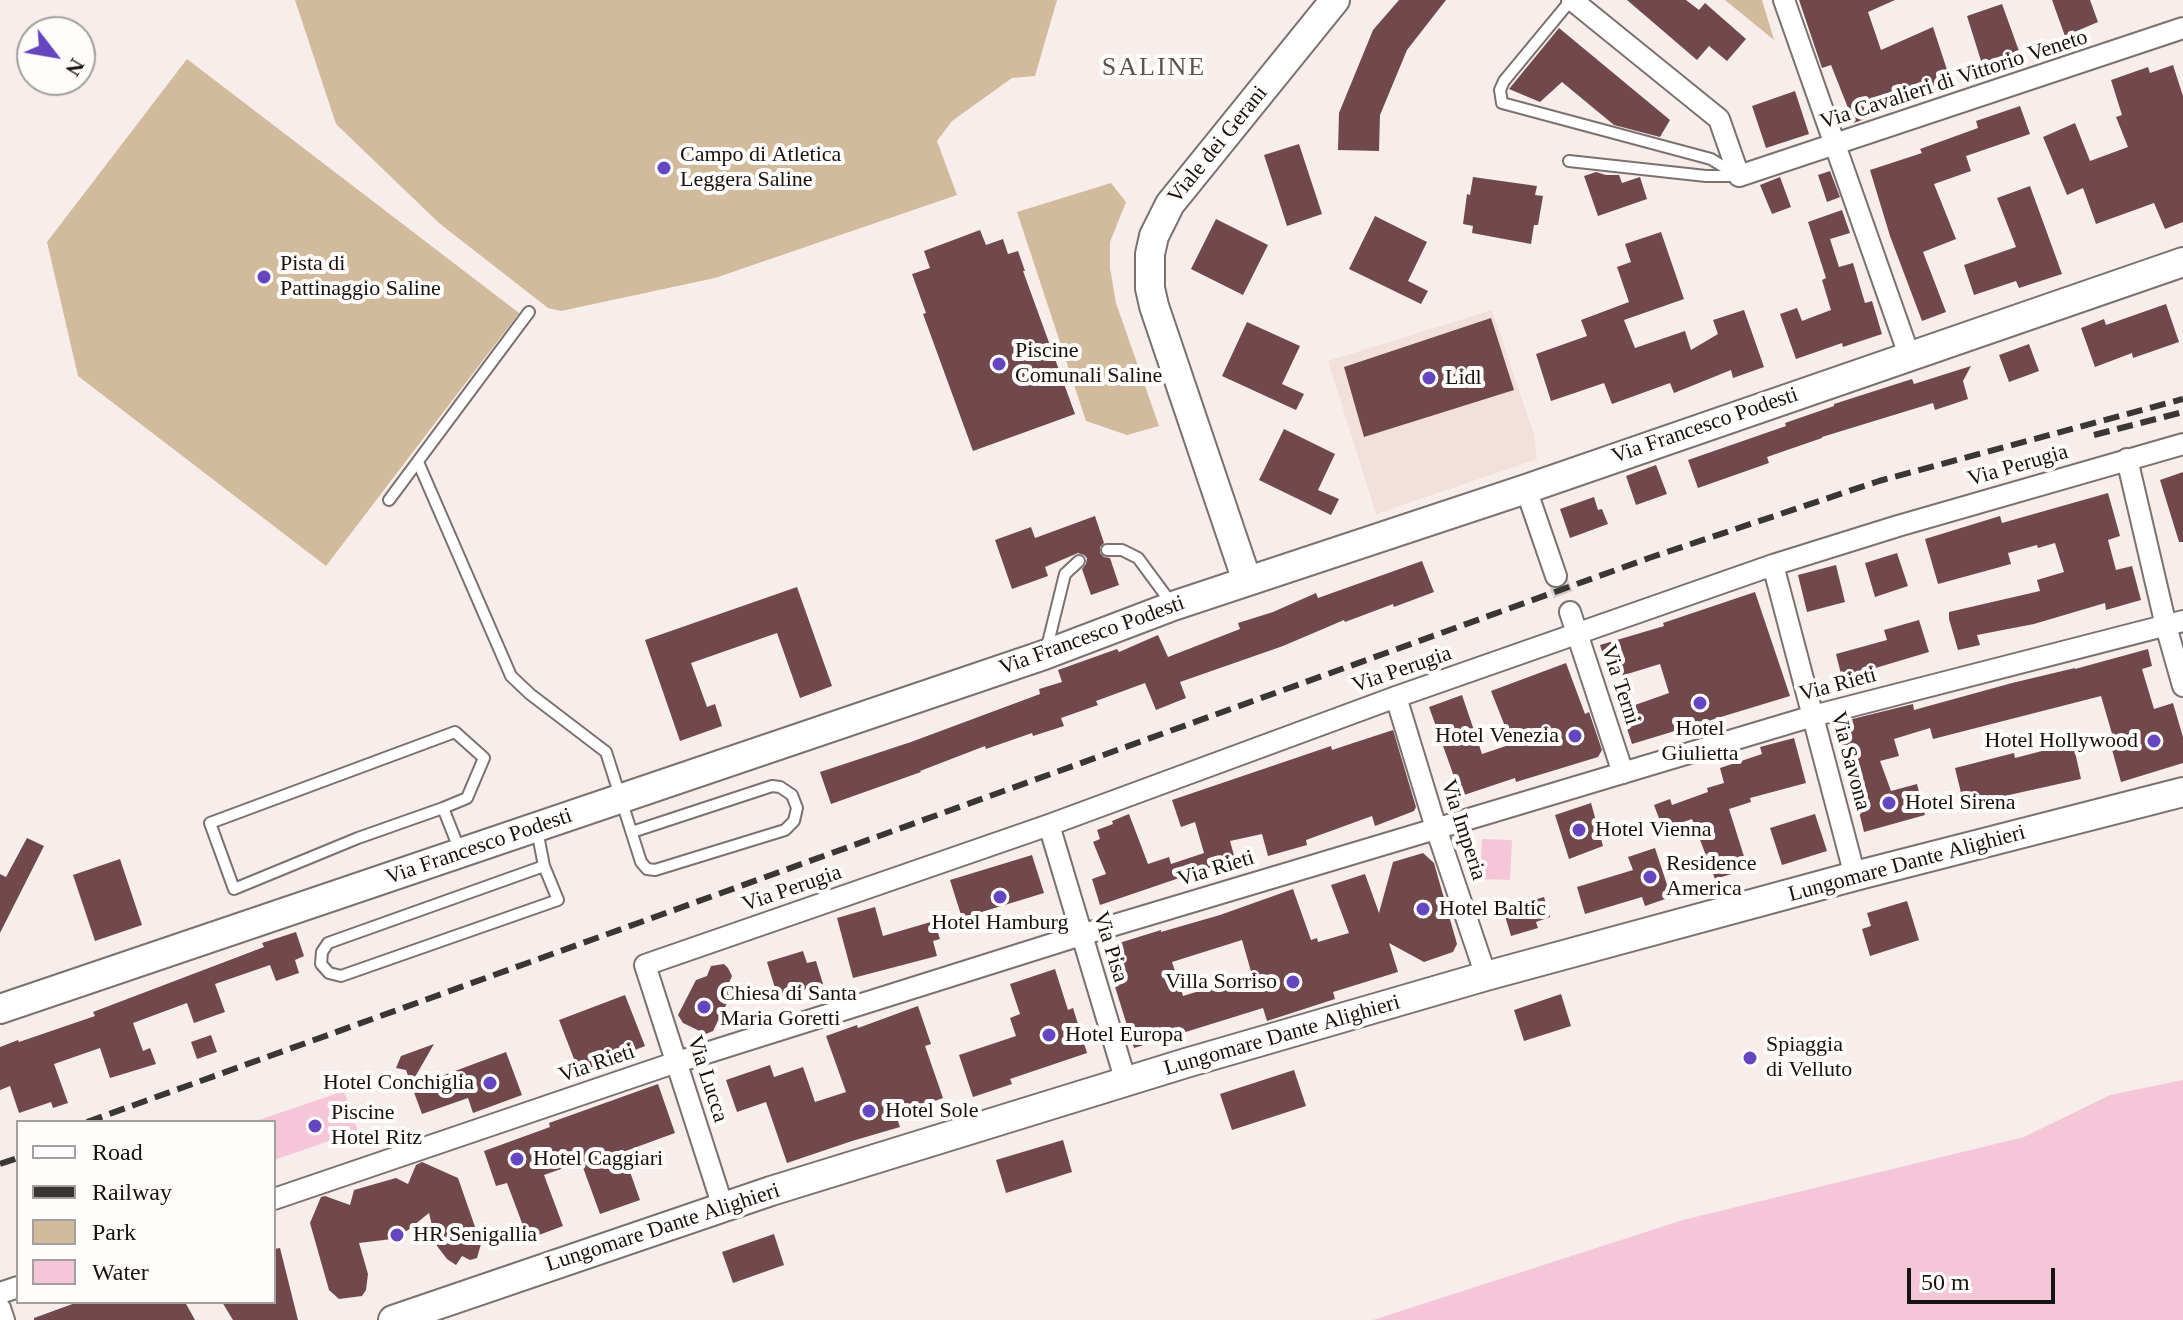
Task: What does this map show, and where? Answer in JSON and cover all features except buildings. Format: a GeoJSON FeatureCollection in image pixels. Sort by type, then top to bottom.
{"type":"FeatureCollection","features":[{"type":"Feature","properties":{"kind":"street","name":"Viale dei Gerani"},"geometry":{"type":"LineString","coordinates":[[1247,581],[1154,306],[1150,288],[1150,254],[1154,236],[1170,204],[1335,0]]}},
{"type":"Feature","properties":{"kind":"street"},"geometry":{"type":"LineString","coordinates":[[1784,0],[1909,355]]}},
{"type":"Feature","properties":{"kind":"street"},"geometry":{"type":"LineString","coordinates":[[1575,1],[1719,119],[1739,176]]}},
{"type":"Feature","properties":{"kind":"street","name":"Via Cavalieri di Vittorio Veneto"},"geometry":{"type":"LineString","coordinates":[[1739,176],[2183,28]]}},
{"type":"Feature","properties":{"kind":"street","name":"Via Francesco Podesti"},"geometry":{"type":"LineString","coordinates":[[0,1009],[1044,655],[1173,606],[1526,489],[2183,262]]}},
{"type":"Feature","properties":{"kind":"street","name":"Via Perugia"},"geometry":{"type":"LineString","coordinates":[[645,965],[1049,825],[1396,697],[1773,565],[2183,444]]}},
{"type":"Feature","properties":{"kind":"street"},"geometry":{"type":"LineString","coordinates":[[2127,459],[2175,623],[2183,686]]}},
{"type":"Feature","properties":{"kind":"street"},"geometry":{"type":"LineString","coordinates":[[1526,489],[1556,576]]}},
{"type":"Feature","properties":{"kind":"street","name":"Via Savona"},"geometry":{"type":"LineString","coordinates":[[1773,565],[1855,876]]}},
{"type":"Feature","properties":{"kind":"street","name":"Via Terni"},"geometry":{"type":"LineString","coordinates":[[1570,612],[1623,773]]}},
{"type":"Feature","properties":{"kind":"street","name":"Via Rieti"},"geometry":{"type":"LineString","coordinates":[[276,1198],[676,1063],[1081,935],[1813,716],[2175,623]]}},
{"type":"Feature","properties":{"kind":"street","name":"Via Imperia"},"geometry":{"type":"LineString","coordinates":[[1396,697],[1486,976]]}},
{"type":"Feature","properties":{"kind":"street","name":"Lungomare Dante Alighieri"},"geometry":{"type":"LineString","coordinates":[[393,1320],[723,1207],[1126,1082],[1486,976],[1855,876],[2183,792]]}},
{"type":"Feature","properties":{"kind":"street","name":"Via Pisa"},"geometry":{"type":"LineString","coordinates":[[1049,825],[1126,1082]]}},
{"type":"Feature","properties":{"kind":"street","name":"Via Lucca"},"geometry":{"type":"LineString","coordinates":[[645,965],[723,1207]]}},
{"type":"Feature","properties":{"kind":"street"},"geometry":{"type":"LineString","coordinates":[[0,1308],[4,1320]]}},
{"type":"Feature","properties":{"kind":"lane"},"geometry":{"type":"LineString","coordinates":[[1575,1],[1504,81],[1500,90],[1502,103],[1711,159],[1739,176]]}},
{"type":"Feature","properties":{"kind":"lane"},"geometry":{"type":"LineString","coordinates":[[1569,161],[1706,176],[1739,176]]}},
{"type":"Feature","properties":{"kind":"lane"},"geometry":{"type":"LineString","coordinates":[[389,500],[529,312]]}},
{"type":"Feature","properties":{"kind":"lane"},"geometry":{"type":"LineString","coordinates":[[418,462],[511,676],[606,752],[641,862],[647,869],[655,870],[785,830],[797,815],[796,801],[787,790],[772,786],[632,832]]}},
{"type":"Feature","properties":{"kind":"lane"},"geometry":{"type":"LineString","coordinates":[[1107,550],[1122,550],[1138,558],[1173,606]]}},
{"type":"Feature","properties":{"kind":"lane"},"geometry":{"type":"LineString","coordinates":[[1044,655],[1065,574],[1079,561]]}},
{"type":"Feature","properties":{"kind":"lane"},"geometry":{"type":"LineString","coordinates":[[455,732],[484,758],[467,798],[443,808],[358,838],[234,889],[210,823],[455,732]]}},
{"type":"Feature","properties":{"kind":"lane"},"geometry":{"type":"LineString","coordinates":[[443,808],[460,853]]}},
{"type":"Feature","properties":{"kind":"lane"},"geometry":{"type":"LineString","coordinates":[[537,828],[544,866],[558,900],[341,976],[329,973],[321,964],[322,952],[328,943],[544,866]]}},
{"type":"Feature","properties":{"kind":"shaded area"},"geometry":{"type":"Polygon","coordinates":[[[1492,310],[1534,435],[1537,459],[1376,514],[1328,361],[1492,310]]]}},
{"type":"Feature","properties":{"kind":"green space","name":"Campo di Atletica Leggera Saline"},"geometry":{"type":"Polygon","coordinates":[[[295,0],[1057,0],[1035,76],[1012,78],[952,121],[937,141],[957,195],[715,278],[561,311],[548,308],[439,223],[336,124],[295,0]]]}},
{"type":"Feature","properties":{"kind":"green space"},"geometry":{"type":"Polygon","coordinates":[[[1725,0],[1762,0],[1774,40],[1725,0]]]}},
{"type":"Feature","properties":{"kind":"green space","name":"Pista di Pattinaggio Saline"},"geometry":{"type":"Polygon","coordinates":[[[187,59],[519,313],[326,566],[78,376],[47,242],[187,59]]]}},
{"type":"Feature","properties":{"kind":"green space"},"geometry":{"type":"Polygon","coordinates":[[[1111,183],[1126,202],[1110,242],[1110,268],[1116,303],[1159,426],[1127,435],[1086,421],[1017,212],[1111,183]]]}},
{"type":"Feature","properties":{"kind":"water"},"geometry":{"type":"Polygon","coordinates":[[[1482,839],[1512,840],[1510,880],[1480,879],[1482,839]]]}},
{"type":"Feature","properties":{"kind":"water"},"geometry":{"type":"Polygon","coordinates":[[[2183,1080],[2183,1320],[1373,1320],[1683,1220],[2024,1137],[2110,1095],[2183,1080]]]}},
{"type":"Feature","properties":{"kind":"water","name":"Piscine Hotel Ritz"},"geometry":{"type":"Polygon","coordinates":[[[344,1091],[358,1131],[276,1159],[276,1120],[259,1120],[344,1091]]]}},
{"type":"Feature","properties":{"kind":"tunnel"},"geometry":{"type":"LineString","coordinates":[[1556,576],[1570,612]]}},
{"type":"Feature","properties":{"kind":"railway"},"geometry":{"type":"LineString","coordinates":[[93,1120],[1649,558],[1879,481],[2183,399]]}},
{"type":"Feature","properties":{"kind":"railway"},"geometry":{"type":"LineString","coordinates":[[2094,435],[2183,412]]}},
{"type":"Feature","properties":{"kind":"railway"},"geometry":{"type":"LineString","coordinates":[[0,1164],[16,1159]]}},
{"type":"Feature","properties":{"kind":"place","name":"Campo di Atletica Leggera Saline"},"geometry":{"type":"Point","coordinates":[664,168]}},
{"type":"Feature","properties":{"kind":"place","name":"Pista di Pattinaggio Saline"},"geometry":{"type":"Point","coordinates":[264,277]}},
{"type":"Feature","properties":{"kind":"place","name":"Piscine Comunali Saline"},"geometry":{"type":"Point","coordinates":[999,364]}},
{"type":"Feature","properties":{"kind":"place","name":"Lidl"},"geometry":{"type":"Point","coordinates":[1429,378]}},
{"type":"Feature","properties":{"kind":"place","name":"Hotel Giulietta"},"geometry":{"type":"Point","coordinates":[1700,703]}},
{"type":"Feature","properties":{"kind":"place","name":"Hotel Venezia"},"geometry":{"type":"Point","coordinates":[1575,736]}},
{"type":"Feature","properties":{"kind":"place","name":"Hotel Hollywood"},"geometry":{"type":"Point","coordinates":[2154,741]}},
{"type":"Feature","properties":{"kind":"place","name":"Hotel Sirena"},"geometry":{"type":"Point","coordinates":[1889,803]}},
{"type":"Feature","properties":{"kind":"place","name":"Hotel Vienna"},"geometry":{"type":"Point","coordinates":[1579,830]}},
{"type":"Feature","properties":{"kind":"place","name":"Residence America"},"geometry":{"type":"Point","coordinates":[1650,877]}},
{"type":"Feature","properties":{"kind":"place","name":"Hotel Hamburg"},"geometry":{"type":"Point","coordinates":[1000,897]}},
{"type":"Feature","properties":{"kind":"place","name":"Hotel Baltic"},"geometry":{"type":"Point","coordinates":[1423,909]}},
{"type":"Feature","properties":{"kind":"place","name":"Villa Sorriso"},"geometry":{"type":"Point","coordinates":[1293,982]}},
{"type":"Feature","properties":{"kind":"place","name":"Chiesa di Santa Maria Goretti"},"geometry":{"type":"Point","coordinates":[704,1007]}},
{"type":"Feature","properties":{"kind":"place","name":"Hotel Europa"},"geometry":{"type":"Point","coordinates":[1049,1035]}},
{"type":"Feature","properties":{"kind":"place","name":"Spiaggia di Velluto"},"geometry":{"type":"Point","coordinates":[1750,1058]}},
{"type":"Feature","properties":{"kind":"place","name":"Hotel Conchiglia"},"geometry":{"type":"Point","coordinates":[490,1083]}},
{"type":"Feature","properties":{"kind":"place","name":"Hotel Sole"},"geometry":{"type":"Point","coordinates":[869,1111]}},
{"type":"Feature","properties":{"kind":"place","name":"Piscine Hotel Ritz"},"geometry":{"type":"Point","coordinates":[315,1126]}},
{"type":"Feature","properties":{"kind":"place","name":"Hotel Caggiari"},"geometry":{"type":"Point","coordinates":[517,1159]}},
{"type":"Feature","properties":{"kind":"place","name":"HR Senigallia"},"geometry":{"type":"Point","coordinates":[397,1235]}},
{"type":"Feature","properties":{"kind":"district","name":"SALINE"},"geometry":{"type":"Point","coordinates":[1154,68]}}]}
